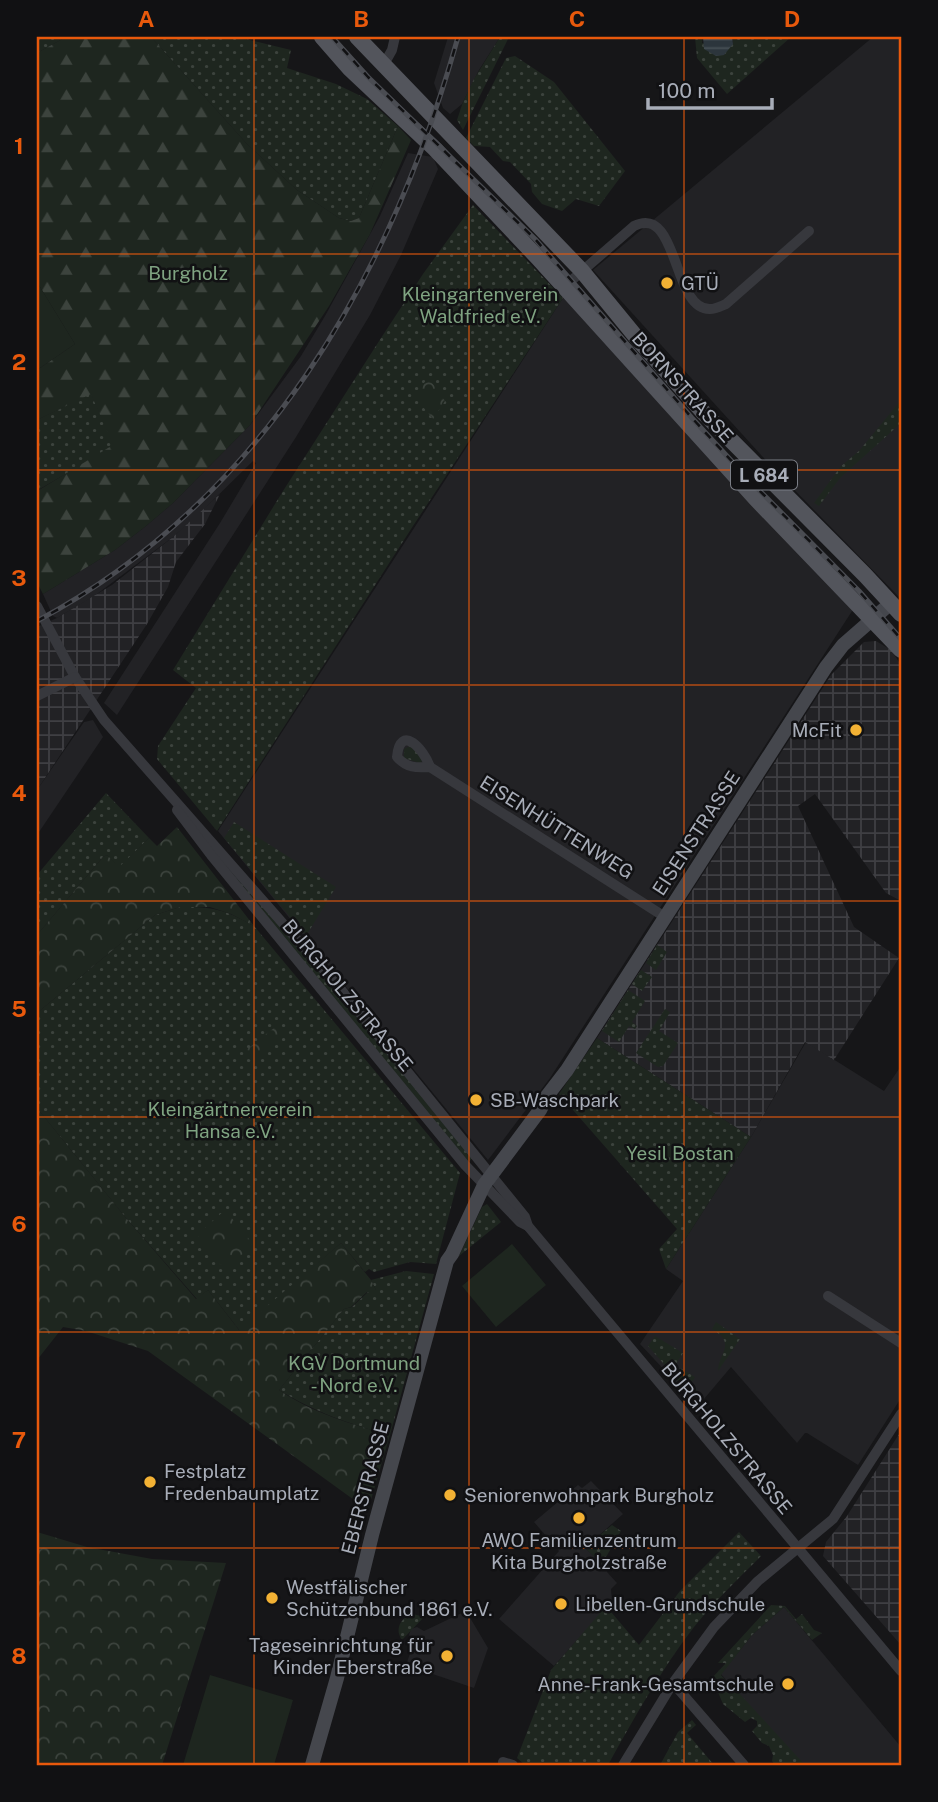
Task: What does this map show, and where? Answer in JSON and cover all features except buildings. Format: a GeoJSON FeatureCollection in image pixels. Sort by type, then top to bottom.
{"type":"FeatureCollection","features":[{"type":"Feature","properties":{"kind":"main road","name":"L 684"},"geometry":{"type":"LineString","coordinates":[[357,37],[383,66]]}},
{"type":"Feature","properties":{"kind":"main road","name":"BORNSTRASSE"},"geometry":{"type":"LineString","coordinates":[[321,38],[435,149],[565,286],[740,481],[901,650]]}},
{"type":"Feature","properties":{"kind":"main road","name":"BORNSTRASSE"},"geometry":{"type":"LineString","coordinates":[[383,66],[582,271],[641,344],[710,420],[896,609]]}},
{"type":"Feature","properties":{"kind":"street"},"geometry":{"type":"LineString","coordinates":[[383,66],[392,50],[394,37]]}},
{"type":"Feature","properties":{"kind":"street"},"geometry":{"type":"LineString","coordinates":[[565,286],[634,226],[651,224],[663,233],[691,297],[701,307],[715,309],[726,304],[809,231]]}},
{"type":"Feature","properties":{"kind":"street","name":"BURGHOLZSTRASSE"},"geometry":{"type":"LineString","coordinates":[[37,606],[93,705],[485,1177]]}},
{"type":"Feature","properties":{"kind":"street","name":"EISENSTRASSE"},"geometry":{"type":"LineString","coordinates":[[485,1177],[525,1117],[547,1096],[567,1070],[825,667],[843,645],[872,619],[896,609]]}},
{"type":"Feature","properties":{"kind":"street"},"geometry":{"type":"LineString","coordinates":[[37,696],[75,677]]}},
{"type":"Feature","properties":{"kind":"street","name":"EISENHÜTTENWEG"},"geometry":{"type":"LineString","coordinates":[[430,767],[665,916]]}},
{"type":"Feature","properties":{"kind":"street","name":"BURGHOLZSTRASSE"},"geometry":{"type":"LineString","coordinates":[[190,821],[338,986],[520,1222],[528,1226],[901,1671]]}},
{"type":"Feature","properties":{"kind":"street","name":"EBERSTRASSE"},"geometry":{"type":"LineString","coordinates":[[312,1765],[447,1261],[485,1177]]}},
{"type":"Feature","properties":{"kind":"street"},"geometry":{"type":"LineString","coordinates":[[828,1296],[901,1343]]}},
{"type":"Feature","properties":{"kind":"street"},"geometry":{"type":"LineString","coordinates":[[623,1765],[673,1683],[715,1628],[742,1596],[822,1529],[841,1508],[901,1414]]}},
{"type":"Feature","properties":{"kind":"street"},"geometry":{"type":"LineString","coordinates":[[673,1683],[744,1765]]}},
{"type":"Feature","properties":{"kind":"shaded area"},"geometry":{"type":"Polygon","coordinates":[[[448,37],[500,37],[462,104],[450,114],[443,108],[434,83],[448,37]]]}},
{"type":"Feature","properties":{"kind":"shaded area"},"geometry":{"type":"Polygon","coordinates":[[[703,37],[732,37],[733,44],[724,55],[716,56],[704,49],[703,37]]]}},
{"type":"Feature","properties":{"kind":"shaded area"},"geometry":{"type":"Polygon","coordinates":[[[873,37],[901,37],[901,599],[771,466],[593,270],[873,37]]]}},
{"type":"Feature","properties":{"kind":"shaded area"},"geometry":{"type":"Polygon","coordinates":[[[408,153],[433,157],[438,169],[401,255],[370,315],[296,437],[117,715],[104,703],[256,463],[253,461],[173,537],[93,597],[57,618],[53,616],[43,594],[115,550],[146,526],[173,503],[250,425],[301,356],[325,316],[380,216],[408,153]]]}},
{"type":"Feature","properties":{"kind":"shaded area"},"geometry":{"type":"Polygon","coordinates":[[[563,298],[854,608],[550,1078],[488,1160],[218,831],[563,298]]]}},
{"type":"Feature","properties":{"kind":"shaded area"},"geometry":{"type":"Polygon","coordinates":[[[220,494],[205,524],[176,562],[168,587],[147,624],[37,790],[37,627],[112,585],[173,537],[220,494]]]}},
{"type":"Feature","properties":{"kind":"shaded area"},"geometry":{"type":"Polygon","coordinates":[[[876,641],[891,650],[901,665],[901,901],[886,893],[815,794],[798,806],[854,927],[899,958],[834,1060],[805,1042],[751,1137],[597,1038],[831,675],[864,642],[876,641]]]}},
{"type":"Feature","properties":{"kind":"shaded area"},"geometry":{"type":"Polygon","coordinates":[[[93,720],[103,737],[37,835],[37,790],[84,722],[93,720]]]}},
{"type":"Feature","properties":{"kind":"shaded area"},"geometry":{"type":"Polygon","coordinates":[[[806,1042],[884,1091],[901,1066],[901,1398],[858,1465],[807,1433],[797,1443],[731,1367],[698,1406],[640,1344],[683,1281],[666,1269],[751,1137],[806,1042]]]}},
{"type":"Feature","properties":{"kind":"shaded area"},"geometry":{"type":"Polygon","coordinates":[[[901,1431],[901,1645],[823,1556],[826,1542],[847,1516],[901,1431]]]}},
{"type":"Feature","properties":{"kind":"shaded area","name":"Libellen-Grundschule"},"geometry":{"type":"Polygon","coordinates":[[[591,1481],[623,1514],[585,1548],[608,1569],[607,1572],[617,1583],[611,1589],[612,1601],[554,1666],[499,1619],[559,1551],[534,1522],[578,1485],[582,1488],[591,1481]]]}},
{"type":"Feature","properties":{"kind":"shaded area","name":"Anne-Frank-Gesamtschule"},"geometry":{"type":"Polygon","coordinates":[[[784,1607],[901,1747],[901,1765],[796,1765],[721,1674],[752,1635],[784,1607]]]}},
{"type":"Feature","properties":{"kind":"shaded area","name":"Tageseinrichtung für Kinder Eberstraße"},"geometry":{"type":"Polygon","coordinates":[[[466,1611],[488,1648],[474,1688],[406,1665],[414,1642],[409,1635],[411,1629],[417,1627],[424,1631],[466,1611]]]}},
{"type":"Feature","properties":{"kind":"green space"},"geometry":{"type":"Polygon","coordinates":[[[37,37],[66,37],[37,53],[37,37]]]}},
{"type":"Feature","properties":{"kind":"green space","name":"Burgholz"},"geometry":{"type":"Polygon","coordinates":[[[66,37],[151,37],[247,144],[297,190],[339,218],[351,221],[359,218],[398,126],[411,140],[370,234],[329,306],[250,425],[173,503],[146,526],[115,550],[43,594],[37,582],[37,486],[39,490],[113,445],[91,394],[37,420],[37,370],[75,344],[37,282],[37,53],[66,37]]]}},
{"type":"Feature","properties":{"kind":"green space"},"geometry":{"type":"Polygon","coordinates":[[[151,37],[237,37],[291,50],[287,68],[336,84],[367,99],[398,126],[359,218],[351,221],[339,218],[297,190],[247,144],[151,37]]]}},
{"type":"Feature","properties":{"kind":"green space"},"geometry":{"type":"Polygon","coordinates":[[[500,37],[509,37],[463,130],[457,120],[463,102],[500,37]]]}},
{"type":"Feature","properties":{"kind":"green space"},"geometry":{"type":"Polygon","coordinates":[[[695,37],[703,37],[702,43],[733,44],[732,37],[791,37],[727,94],[697,58],[695,37]]]}},
{"type":"Feature","properties":{"kind":"green space"},"geometry":{"type":"Polygon","coordinates":[[[515,56],[554,82],[625,171],[599,206],[576,199],[562,211],[542,204],[532,192],[531,184],[510,162],[503,161],[490,147],[474,146],[466,138],[506,58],[515,56]]]}},
{"type":"Feature","properties":{"kind":"green space","name":"Kleingartenverein Waldfried e.V."},"geometry":{"type":"Polygon","coordinates":[[[473,205],[563,298],[217,831],[157,759],[158,746],[196,688],[173,670],[381,338],[473,205]]]}},
{"type":"Feature","properties":{"kind":"green space"},"geometry":{"type":"Polygon","coordinates":[[[37,282],[75,344],[37,370],[37,282]]]}},
{"type":"Feature","properties":{"kind":"green space"},"geometry":{"type":"Polygon","coordinates":[[[428,377],[445,401],[433,419],[415,397],[428,377]]]}},
{"type":"Feature","properties":{"kind":"green space"},"geometry":{"type":"Polygon","coordinates":[[[91,393],[114,446],[38,490],[37,420],[91,393]]]}},
{"type":"Feature","properties":{"kind":"green space"},"geometry":{"type":"Polygon","coordinates":[[[901,400],[901,423],[840,478],[819,506],[814,503],[841,466],[859,451],[901,400]]]}},
{"type":"Feature","properties":{"kind":"green space"},"geometry":{"type":"Polygon","coordinates":[[[410,746],[422,761],[420,763],[404,758],[404,749],[410,746]]]}},
{"type":"Feature","properties":{"kind":"green space"},"geometry":{"type":"Polygon","coordinates":[[[106,793],[149,838],[119,868],[107,855],[103,857],[37,935],[37,875],[106,793]]]}},
{"type":"Feature","properties":{"kind":"green space"},"geometry":{"type":"Polygon","coordinates":[[[234,822],[336,887],[306,936],[224,838],[234,822]]]}},
{"type":"Feature","properties":{"kind":"green space"},"geometry":{"type":"Polygon","coordinates":[[[177,827],[254,926],[210,907],[180,907],[155,915],[37,1013],[37,935],[103,857],[107,855],[119,867],[149,838],[157,846],[177,827]]]}},
{"type":"Feature","properties":{"kind":"green space"},"geometry":{"type":"Polygon","coordinates":[[[230,871],[269,912],[473,1157],[468,1163],[229,873],[230,871]]]}},
{"type":"Feature","properties":{"kind":"green space","name":"Kleingärtnerverein Hansa e.V."},"geometry":{"type":"Polygon","coordinates":[[[180,907],[218,910],[254,926],[460,1173],[436,1264],[410,1262],[365,1272],[341,1243],[240,1331],[208,1290],[197,1299],[126,1218],[37,1108],[37,1013],[155,915],[180,907]]]}},
{"type":"Feature","properties":{"kind":"green space"},"geometry":{"type":"Polygon","coordinates":[[[657,945],[667,952],[656,970],[646,963],[657,945]]]}},
{"type":"Feature","properties":{"kind":"green space"},"geometry":{"type":"Polygon","coordinates":[[[641,970],[652,977],[642,991],[632,984],[641,970]]]}},
{"type":"Feature","properties":{"kind":"green space"},"geometry":{"type":"Polygon","coordinates":[[[628,990],[645,1001],[632,1022],[637,1026],[635,1029],[629,1026],[619,1042],[602,1031],[628,990]]]}},
{"type":"Feature","properties":{"kind":"green space"},"geometry":{"type":"Polygon","coordinates":[[[665,1009],[670,1012],[659,1031],[678,1043],[663,1066],[658,1067],[636,1053],[665,1009]]]}},
{"type":"Feature","properties":{"kind":"green space"},"geometry":{"type":"Polygon","coordinates":[[[279,1024],[287,1032],[252,1060],[243,1057],[245,1051],[279,1024]]]}},
{"type":"Feature","properties":{"kind":"green space","name":"Yesil Bostan"},"geometry":{"type":"Polygon","coordinates":[[[597,1038],[751,1137],[666,1269],[659,1249],[677,1229],[559,1094],[597,1038]]]}},
{"type":"Feature","properties":{"kind":"green space"},"geometry":{"type":"Polygon","coordinates":[[[37,1108],[196,1299],[208,1290],[239,1330],[341,1243],[371,1280],[376,1290],[374,1295],[367,1292],[351,1307],[344,1309],[279,1390],[346,1422],[390,1435],[368,1510],[148,1351],[86,1331],[63,1327],[37,1360],[37,1108]]]}},
{"type":"Feature","properties":{"kind":"green space"},"geometry":{"type":"Polygon","coordinates":[[[487,1204],[501,1222],[459,1256],[482,1207],[487,1204]]]}},
{"type":"Feature","properties":{"kind":"green space"},"geometry":{"type":"Polygon","coordinates":[[[225,1210],[254,1245],[228,1266],[219,1264],[197,1235],[225,1210]]]}},
{"type":"Feature","properties":{"kind":"green space"},"geometry":{"type":"Polygon","coordinates":[[[512,1244],[546,1285],[496,1327],[462,1286],[512,1244]]]}},
{"type":"Feature","properties":{"kind":"green space","name":"KGV Dortmund - Nord e.V."},"geometry":{"type":"Polygon","coordinates":[[[406,1271],[434,1274],[390,1435],[333,1417],[279,1390],[344,1309],[352,1307],[368,1292],[376,1290],[371,1280],[406,1271]]]}},
{"type":"Feature","properties":{"kind":"green space"},"geometry":{"type":"Polygon","coordinates":[[[716,1322],[740,1339],[718,1371],[725,1344],[724,1339],[712,1329],[716,1322]]]}},
{"type":"Feature","properties":{"kind":"green space"},"geometry":{"type":"Polygon","coordinates":[[[655,1336],[683,1353],[671,1372],[648,1346],[655,1336]]]}},
{"type":"Feature","properties":{"kind":"green space"},"geometry":{"type":"Polygon","coordinates":[[[680,1368],[695,1377],[690,1385],[698,1391],[695,1399],[677,1380],[680,1368]]]}},
{"type":"Feature","properties":{"kind":"green space"},"geometry":{"type":"Polygon","coordinates":[[[612,1525],[621,1531],[602,1564],[585,1548],[593,1537],[595,1539],[612,1525]]]}},
{"type":"Feature","properties":{"kind":"green space"},"geometry":{"type":"Polygon","coordinates":[[[37,1532],[87,1547],[152,1559],[226,1563],[162,1765],[37,1765],[37,1532]]]}},
{"type":"Feature","properties":{"kind":"green space"},"geometry":{"type":"Polygon","coordinates":[[[739,1532],[761,1556],[710,1609],[682,1643],[648,1694],[608,1765],[525,1765],[517,1758],[551,1670],[606,1606],[639,1645],[680,1591],[739,1532]]]}},
{"type":"Feature","properties":{"kind":"green space"},"geometry":{"type":"Polygon","coordinates":[[[771,1605],[785,1606],[796,1619],[802,1614],[814,1630],[822,1633],[812,1640],[784,1607],[752,1635],[721,1675],[805,1765],[775,1765],[769,1746],[762,1743],[752,1731],[757,1726],[757,1721],[751,1718],[745,1722],[723,1704],[712,1678],[726,1663],[718,1663],[771,1605]]]}},
{"type":"Feature","properties":{"kind":"green space"},"geometry":{"type":"Polygon","coordinates":[[[413,1614],[424,1617],[402,1640],[400,1624],[413,1614]]]}},
{"type":"Feature","properties":{"kind":"green space"},"geometry":{"type":"Polygon","coordinates":[[[210,1675],[293,1700],[274,1765],[183,1765],[210,1675]]]}},
{"type":"Feature","properties":{"kind":"green space"},"geometry":{"type":"Polygon","coordinates":[[[692,1720],[696,1725],[687,1733],[714,1765],[660,1765],[678,1732],[692,1720]]]}},
{"type":"Feature","properties":{"kind":"railway"},"geometry":{"type":"LineString","coordinates":[[332,37],[368,77],[535,239],[692,418],[859,591],[901,639]]}},
{"type":"Feature","properties":{"kind":"railway"},"geometry":{"type":"LineString","coordinates":[[37,621],[117,571],[188,513],[251,447],[307,374],[355,296],[396,213],[430,126],[458,37]]}},
{"type":"Feature","properties":{"kind":"place","name":"GTÜ"},"geometry":{"type":"Point","coordinates":[667,283]}},
{"type":"Feature","properties":{"kind":"place","name":"McFit"},"geometry":{"type":"Point","coordinates":[856,730]}},
{"type":"Feature","properties":{"kind":"place","name":"SB-Waschpark"},"geometry":{"type":"Point","coordinates":[476,1100]}},
{"type":"Feature","properties":{"kind":"place","name":"Festplatz Fredenbaumplatz"},"geometry":{"type":"Point","coordinates":[150,1482]}},
{"type":"Feature","properties":{"kind":"place","name":"Seniorenwohnpark Burgholz"},"geometry":{"type":"Point","coordinates":[450,1495]}},
{"type":"Feature","properties":{"kind":"place","name":"AWO Familienzentrum Kita Burgholzstraße"},"geometry":{"type":"Point","coordinates":[579,1518]}},
{"type":"Feature","properties":{"kind":"place","name":"Westfälischer Schützenbund 1861 e.V."},"geometry":{"type":"Point","coordinates":[272,1598]}},
{"type":"Feature","properties":{"kind":"place","name":"Libellen-Grundschule"},"geometry":{"type":"Point","coordinates":[561,1604]}},
{"type":"Feature","properties":{"kind":"place","name":"Tageseinrichtung für Kinder Eberstraße"},"geometry":{"type":"Point","coordinates":[447,1656]}},
{"type":"Feature","properties":{"kind":"place","name":"Anne-Frank-Gesamtschule"},"geometry":{"type":"Point","coordinates":[788,1684]}}]}
